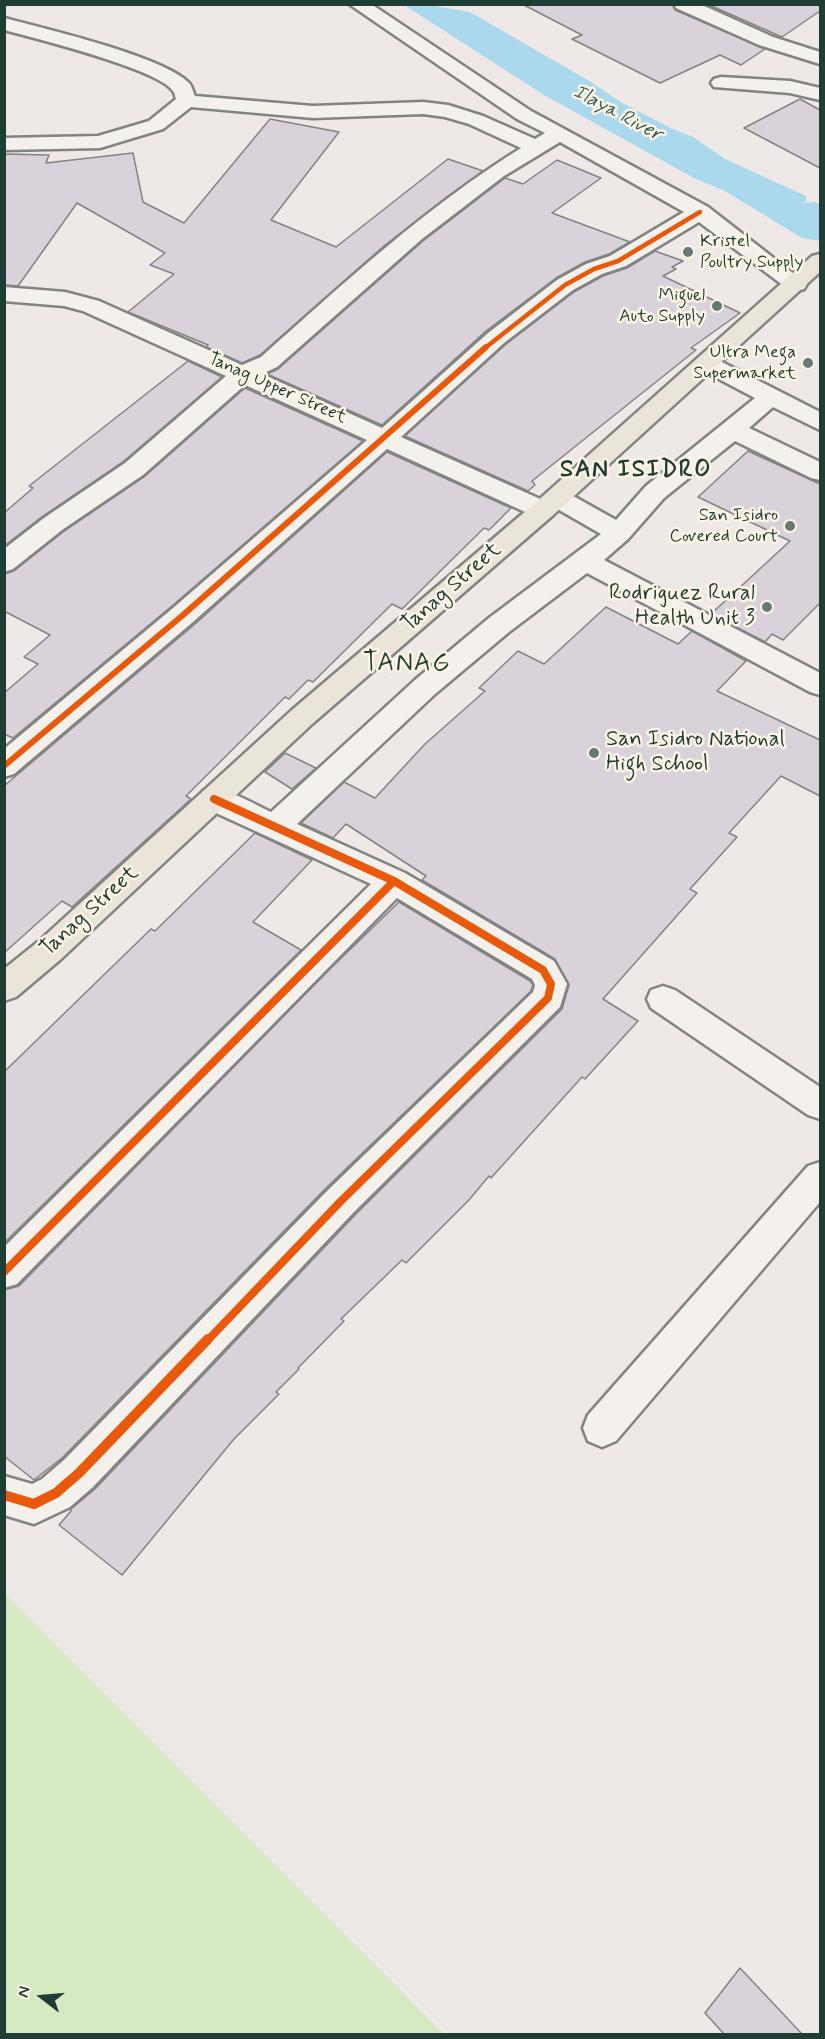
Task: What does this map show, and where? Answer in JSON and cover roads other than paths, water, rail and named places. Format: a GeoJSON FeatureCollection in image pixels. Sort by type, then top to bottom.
{"type":"FeatureCollection","features":[{"type":"Feature","properties":{"kind":"main road","name":"Tanag Street"},"geometry":{"type":"LineString","coordinates":[[4,988],[50,950],[302,717],[550,504],[817,264]]}},
{"type":"Feature","properties":{"kind":"street"},"geometry":{"type":"LineString","coordinates":[[358,4],[524,115],[700,212],[796,284]]}},
{"type":"Feature","properties":{"kind":"street"},"geometry":{"type":"LineString","coordinates":[[689,6],[766,41],[817,57],[790,87]]}},
{"type":"Feature","properties":{"kind":"street"},"geometry":{"type":"LineString","coordinates":[[4,24],[77,43],[152,69],[181,86],[187,101]]}},
{"type":"Feature","properties":{"kind":"street"},"geometry":{"type":"LineString","coordinates":[[721,82],[790,87],[820,94]]}},
{"type":"Feature","properties":{"kind":"street"},"geometry":{"type":"LineString","coordinates":[[4,144],[100,142],[156,125],[187,101],[314,112],[423,108],[448,111],[476,120],[535,147]]}},
{"type":"Feature","properties":{"kind":"street"},"geometry":{"type":"LineString","coordinates":[[4,563],[53,524],[134,469],[243,374],[268,362],[414,234],[535,147],[560,133]]}},
{"type":"Feature","properties":{"kind":"street"},"geometry":{"type":"LineString","coordinates":[[4,766],[183,615],[496,338],[564,285],[594,269],[618,261],[700,212]]}},
{"type":"Feature","properties":{"kind":"street","name":"Tanag Upper Street"},"geometry":{"type":"LineString","coordinates":[[4,294],[65,299],[91,306],[385,438],[619,533]]}},
{"type":"Feature","properties":{"kind":"street"},"geometry":{"type":"LineString","coordinates":[[706,363],[820,422]]}},
{"type":"Feature","properties":{"kind":"street"},"geometry":{"type":"LineString","coordinates":[[274,827],[425,687],[499,625],[619,533],[655,492],[733,430],[770,397]]}},
{"type":"Feature","properties":{"kind":"street"},"geometry":{"type":"LineString","coordinates":[[733,430],[820,472]]}},
{"type":"Feature","properties":{"kind":"street"},"geometry":{"type":"LineString","coordinates":[[585,561],[820,685]]}},
{"type":"Feature","properties":{"kind":"street"},"geometry":{"type":"LineString","coordinates":[[4,1495],[34,1504],[56,1493],[79,1473],[341,1201],[548,998],[551,984],[543,970],[394,881],[214,799]]}},
{"type":"Feature","properties":{"kind":"street"},"geometry":{"type":"LineString","coordinates":[[4,1272],[394,881]]}},
{"type":"Feature","properties":{"kind":"street"},"geometry":{"type":"LineString","coordinates":[[663,999],[820,1106]]}},
{"type":"Feature","properties":{"kind":"street"},"geometry":{"type":"LineString","coordinates":[[602,1428],[820,1176]]}},
{"type":"Feature","properties":{"kind":"water","name":"Ilaya River"},"geometry":{"type":"Polygon","coordinates":[[[404,5],[429,5],[470,12],[591,82],[622,103],[693,137],[725,159],[806,196],[806,201],[802,203],[820,204],[820,241],[802,238],[725,191],[694,178],[544,95],[404,5]]]}},
{"type":"Feature","properties":{"kind":"place","name":"Kristel Poultry Supply"},"geometry":{"type":"Point","coordinates":[688,252]}},
{"type":"Feature","properties":{"kind":"place","name":"Miguel Auto Supply"},"geometry":{"type":"Point","coordinates":[717,306]}},
{"type":"Feature","properties":{"kind":"place","name":"Ultra Mega Supermarket"},"geometry":{"type":"Point","coordinates":[808,363]}},
{"type":"Feature","properties":{"kind":"place","name":"San Isidro Covered Court"},"geometry":{"type":"Point","coordinates":[790,526]}},
{"type":"Feature","properties":{"kind":"place","name":"Rodriguez Rural Health Unit 3"},"geometry":{"type":"Point","coordinates":[767,607]}},
{"type":"Feature","properties":{"kind":"place","name":"San Isidro National High School"},"geometry":{"type":"Point","coordinates":[594,753]}},
{"type":"Feature","properties":{"kind":"district","name":"SAN ISIDRO"},"geometry":{"type":"Point","coordinates":[636,471]}},
{"type":"Feature","properties":{"kind":"district","name":"TANAG"},"geometry":{"type":"Point","coordinates":[407,665]}}]}
